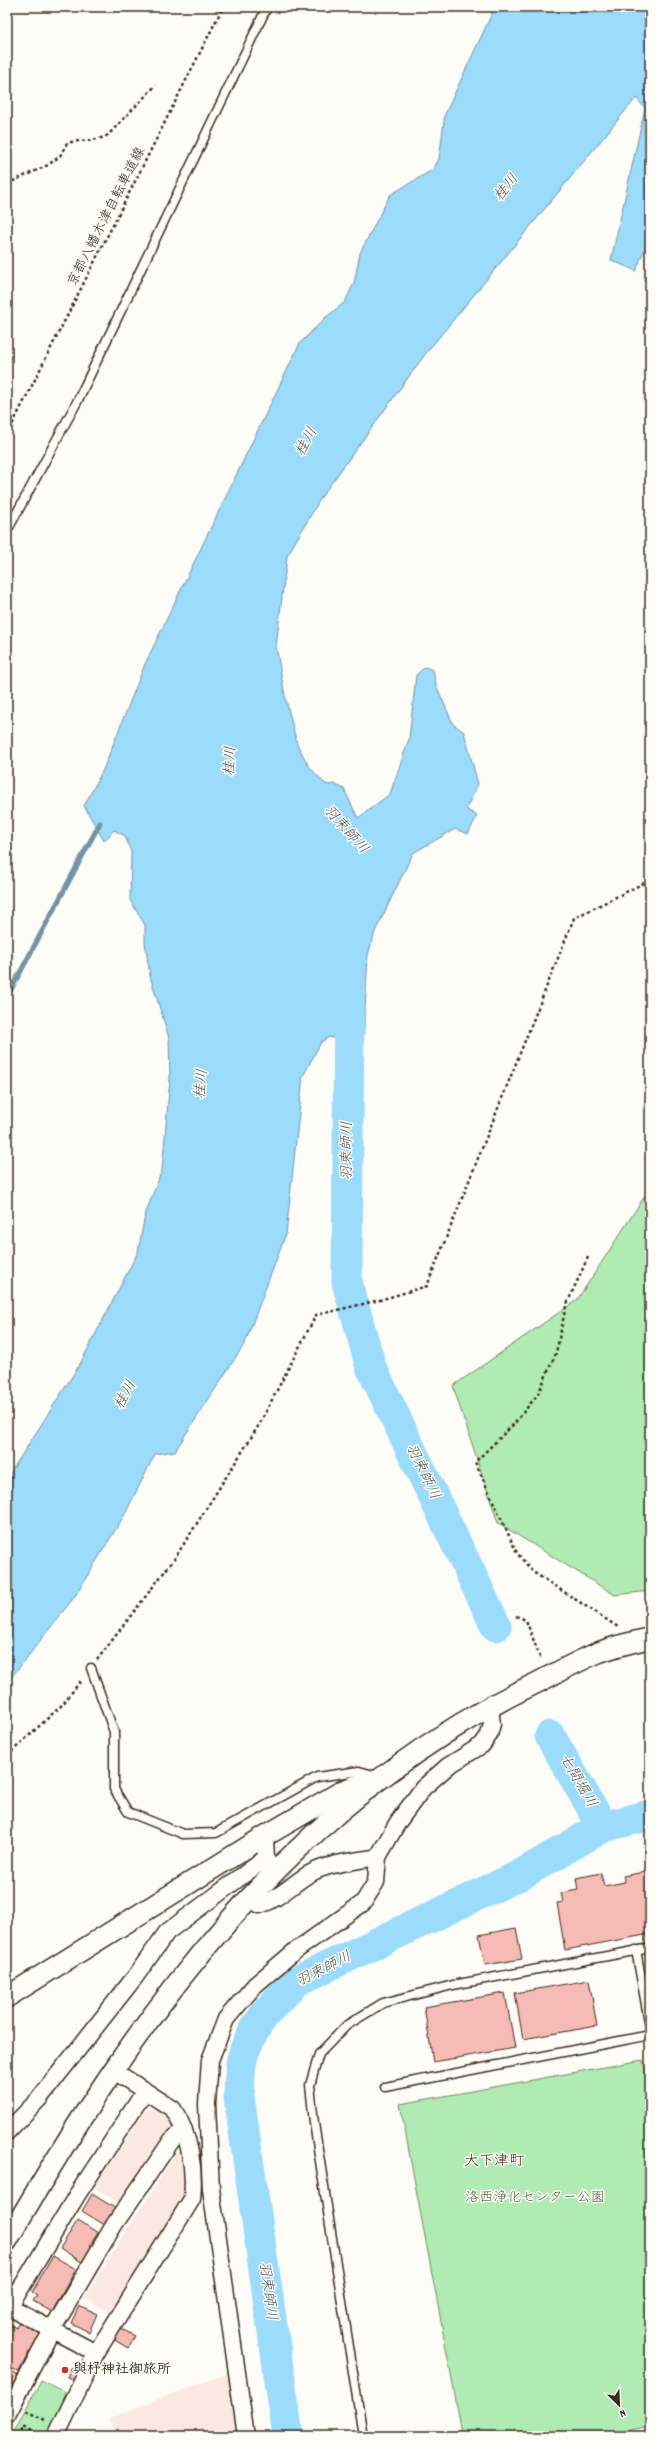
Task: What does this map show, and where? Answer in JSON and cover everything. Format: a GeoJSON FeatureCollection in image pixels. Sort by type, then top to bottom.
{"type":"FeatureCollection","features":[{"type":"Feature","properties":{"kind":"street"},"geometry":{"type":"LineString","coordinates":[[7,2241],[41,2182],[114,2071],[183,1974],[248,1897],[294,1851],[381,1776],[490,1707],[600,1652],[644,1639]]}},
{"type":"Feature","properties":{"kind":"street"},"geometry":{"type":"LineString","coordinates":[[246,2436],[211,2189],[207,2104],[210,2060],[226,2019],[255,1985],[295,1951],[363,1903],[376,1882],[378,1857],[398,1822],[424,1788],[448,1766],[482,1745],[489,1735],[492,1724],[490,1707]]}},
{"type":"Feature","properties":{"kind":"street"},"geometry":{"type":"LineString","coordinates":[[7,1997],[265,1836],[344,1790],[381,1776]]}},
{"type":"Feature","properties":{"kind":"street"},"geometry":{"type":"LineString","coordinates":[[7,2132],[42,2094],[135,1978],[167,1932],[266,1858],[265,1836]]}},
{"type":"Feature","properties":{"kind":"street"},"geometry":{"type":"LineString","coordinates":[[248,1897],[260,1905],[271,1902],[310,1874],[344,1863],[378,1857]]}},
{"type":"Feature","properties":{"kind":"street"},"geometry":{"type":"LineString","coordinates":[[56,2436],[96,2353],[192,2199],[194,2180],[184,2130],[173,2109],[114,2071]]}},
{"type":"Feature","properties":{"kind":"street"},"geometry":{"type":"LineString","coordinates":[[96,2353],[8,2308],[77,2195],[145,2091]]}},
{"type":"Feature","properties":{"kind":"street"},"geometry":{"type":"LineString","coordinates":[[10,2410],[52,2330],[114,2225],[172,2140],[184,2130]]}},
{"type":"Feature","properties":{"kind":"lane"},"geometry":{"type":"LineString","coordinates":[[7,531],[77,402],[267,7]]}},
{"type":"Feature","properties":{"kind":"lane"},"geometry":{"type":"LineString","coordinates":[[91,1668],[114,1732],[114,1789],[128,1812],[183,1834],[216,1833],[317,1777],[359,1771],[381,1776]]}},
{"type":"Feature","properties":{"kind":"lane"},"geometry":{"type":"LineString","coordinates":[[363,2436],[314,2123],[310,2085],[319,2054],[347,2025],[382,2003],[453,1985],[650,1948]]}},
{"type":"Feature","properties":{"kind":"lane"},"geometry":{"type":"LineString","coordinates":[[636,1950],[650,2027]]}},
{"type":"Feature","properties":{"kind":"lane"},"geometry":{"type":"LineString","coordinates":[[385,2087],[650,2035]]}},
{"type":"Feature","properties":{"kind":"path","name":"京都八幡木津自転車道線"},"geometry":{"type":"LineString","coordinates":[[7,435],[223,7]]}},
{"type":"Feature","properties":{"kind":"path"},"geometry":{"type":"LineString","coordinates":[[7,184],[48,165],[60,156],[67,143],[82,139],[100,140],[108,135],[156,85]]}},
{"type":"Feature","properties":{"kind":"path"},"geometry":{"type":"LineString","coordinates":[[7,1756],[63,1704],[175,1558],[259,1425],[316,1315],[380,1300],[427,1286],[574,918],[650,880]]}},
{"type":"Feature","properties":{"kind":"path"},"geometry":{"type":"LineString","coordinates":[[588,1257],[566,1306],[556,1353],[538,1394],[514,1424],[475,1462],[518,1553],[533,1572],[644,1639]]}},
{"type":"Feature","properties":{"kind":"path"},"geometry":{"type":"LineString","coordinates":[[516,1616],[526,1620],[537,1652]]}},
{"type":"Feature","properties":{"kind":"path"},"geometry":{"type":"LineString","coordinates":[[10,2410],[45,2420],[43,2425]]}},
{"type":"Feature","properties":{"kind":"path"},"geometry":{"type":"LineString","coordinates":[[18,2436],[24,2426],[39,2435],[40,2430]]}},
{"type":"Feature","properties":{"kind":"shaded area"},"geometry":{"type":"Polygon","coordinates":[[[156,2109],[170,2120],[170,2132],[121,2204],[94,2187],[146,2110],[156,2109]]]}},
{"type":"Feature","properties":{"kind":"shaded area"},"geometry":{"type":"Polygon","coordinates":[[[183,2150],[188,2183],[183,2204],[113,2314],[84,2298],[176,2153],[183,2150]]]}},
{"type":"Feature","properties":{"kind":"shaded area"},"geometry":{"type":"Polygon","coordinates":[[[231,2372],[240,2436],[118,2436],[109,2418],[231,2372]]]}},
{"type":"Feature","properties":{"kind":"green space"},"geometry":{"type":"Polygon","coordinates":[[[650,1188],[650,1591],[615,1595],[498,1523],[453,1386],[577,1300],[650,1188]]]}},
{"type":"Feature","properties":{"kind":"green space","name":"洛西浄化センター公園"},"geometry":{"type":"Polygon","coordinates":[[[643,2060],[650,2099],[650,2426],[597,2436],[489,2436],[462,2433],[400,2104],[643,2060]]]}},
{"type":"Feature","properties":{"kind":"green space"},"geometry":{"type":"Polygon","coordinates":[[[41,2380],[72,2395],[50,2436],[12,2436],[41,2380]]]}},
{"type":"Feature","properties":{"kind":"water","name":"桂川"},"geometry":{"type":"Polygon","coordinates":[[[495,7],[650,7],[650,234],[636,271],[611,260],[645,108],[636,98],[426,353],[322,496],[287,556],[276,646],[285,696],[297,744],[308,765],[324,783],[328,785],[334,784],[344,789],[358,818],[390,794],[409,739],[416,675],[425,667],[433,670],[436,685],[453,724],[464,732],[478,784],[466,809],[477,816],[468,834],[455,829],[413,853],[375,932],[368,955],[363,1046],[329,1037],[321,1042],[303,1076],[286,1234],[245,1343],[175,1451],[155,1454],[125,1514],[75,1596],[7,1683],[7,1478],[80,1364],[138,1252],[145,1215],[162,1170],[170,1079],[169,1038],[150,976],[145,942],[145,925],[130,900],[131,852],[125,836],[114,830],[104,841],[84,806],[103,770],[145,664],[300,343],[325,318],[345,302],[354,283],[360,253],[390,195],[432,170],[439,159],[445,114],[495,7]]]}},
{"type":"Feature","properties":{"kind":"building"},"geometry":{"type":"Polygon","coordinates":[[[650,1871],[650,1934],[565,1950],[557,1903],[563,1902],[561,1893],[578,1890],[576,1878],[601,1873],[604,1886],[625,1882],[623,1876],[650,1871]]]}},
{"type":"Feature","properties":{"kind":"building"},"geometry":{"type":"Polygon","coordinates":[[[516,1928],[522,1959],[485,1965],[479,1935],[516,1928]]]}},
{"type":"Feature","properties":{"kind":"building"},"geometry":{"type":"Polygon","coordinates":[[[589,1980],[597,2026],[523,2039],[515,1993],[589,1980]]]}},
{"type":"Feature","properties":{"kind":"building"},"geometry":{"type":"Polygon","coordinates":[[[505,1993],[515,2048],[433,2062],[424,2007],[505,1993]]]}},
{"type":"Feature","properties":{"kind":"building"},"geometry":{"type":"Polygon","coordinates":[[[92,2194],[118,2210],[108,2227],[82,2211],[92,2194]]]}},
{"type":"Feature","properties":{"kind":"building"},"geometry":{"type":"Polygon","coordinates":[[[78,2220],[98,2233],[90,2245],[94,2248],[83,2263],[60,2248],[78,2220]]]}},
{"type":"Feature","properties":{"kind":"building"},"geometry":{"type":"Polygon","coordinates":[[[53,2256],[76,2269],[52,2312],[33,2301],[37,2295],[32,2292],[53,2256]]]}},
{"type":"Feature","properties":{"kind":"building"},"geometry":{"type":"Polygon","coordinates":[[[79,2306],[97,2314],[89,2332],[71,2323],[79,2306]]]}},
{"type":"Feature","properties":{"kind":"building"},"geometry":{"type":"Polygon","coordinates":[[[20,2320],[45,2332],[33,2354],[29,2352],[19,2372],[7,2366],[7,2329],[10,2324],[16,2328],[20,2320]]]}},
{"type":"Feature","properties":{"kind":"building"},"geometry":{"type":"Polygon","coordinates":[[[119,2328],[135,2336],[128,2348],[113,2339],[119,2328]]]}},
{"type":"Feature","properties":{"kind":"building"},"geometry":{"type":"Polygon","coordinates":[[[71,2368],[81,2373],[77,2382],[67,2377],[71,2368]]]}},
{"type":"Feature","properties":{"kind":"building"},"geometry":{"type":"Polygon","coordinates":[[[7,2369],[20,2377],[7,2398],[7,2369]]]}},
{"type":"Feature","properties":{"kind":"waterway"},"geometry":{"type":"LineString","coordinates":[[7,997],[100,823]]}},
{"type":"Feature","properties":{"kind":"waterway","name":"羽束師川"},"geometry":{"type":"LineString","coordinates":[[349,999],[347,1282],[371,1367],[496,1626]]}},
{"type":"Feature","properties":{"kind":"waterway","name":"七間堀川"},"geometry":{"type":"LineString","coordinates":[[550,1736],[603,1827]]}},
{"type":"Feature","properties":{"kind":"waterway","name":"羽束師川"},"geometry":{"type":"LineString","coordinates":[[288,2436],[239,2097],[242,2059],[251,2036],[271,2007],[297,1981],[520,1875],[603,1827],[650,1815]]}},
{"type":"Feature","properties":{"kind":"place","name":"與杼神社御旅所"},"geometry":{"type":"Point","coordinates":[65,2370]}},
{"type":"Feature","properties":{"kind":"district","name":"大下津町"},"geometry":{"type":"Point","coordinates":[494,2162]}}]}
